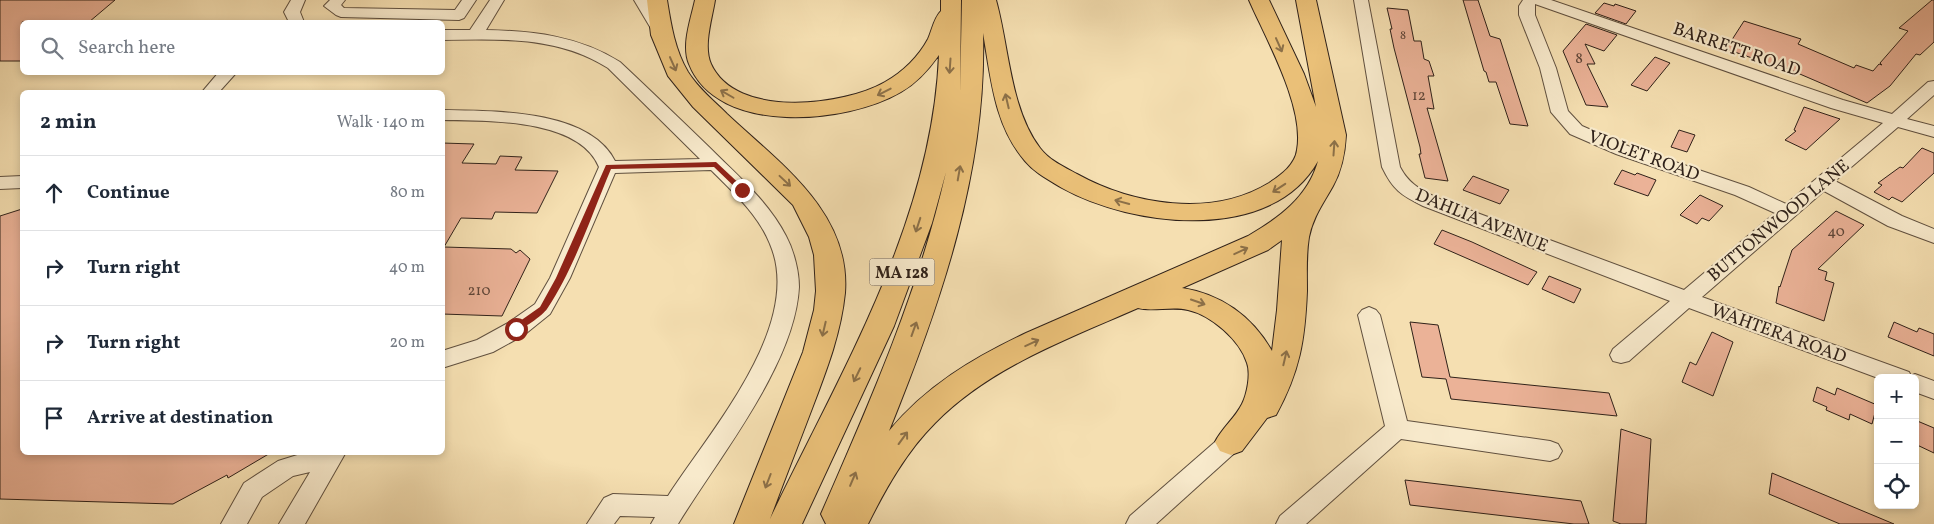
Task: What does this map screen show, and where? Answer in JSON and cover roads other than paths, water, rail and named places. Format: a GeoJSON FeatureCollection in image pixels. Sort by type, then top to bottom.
{"type":"FeatureCollection","features":[{"type":"Feature","properties":{"kind":"highway"},"geometry":{"type":"LineString","coordinates":[[656,0],[662,34],[679,76],[701,102],[797,192],[812,214],[827,246],[831,284],[825,329],[818,352],[751,524]]}},
{"type":"Feature","properties":{"kind":"highway"},"geometry":{"type":"LineString","coordinates":[[705,0],[698,54],[700,65],[705,75],[713,85],[737,100],[770,109],[790,111],[834,108],[857,103],[877,96],[908,77],[920,67],[940,39],[950,0]]}},
{"type":"Feature","properties":{"kind":"highway","name":"MA 128"},"geometry":{"type":"LineString","coordinates":[[785,524],[895,291],[927,198],[947,98],[951,51],[950,0]]}},
{"type":"Feature","properties":{"kind":"highway","name":"MA 128"},"geometry":{"type":"LineString","coordinates":[[833,524],[895,381],[935,271],[948,222],[959,179],[970,100],[974,51],[972,0]]}},
{"type":"Feature","properties":{"kind":"highway"},"geometry":{"type":"LineString","coordinates":[[986,0],[995,36],[1007,105],[1014,125],[1033,155],[1063,178],[1091,193],[1154,210],[1187,212],[1241,205],[1280,189],[1303,166],[1310,151],[1312,136],[1310,122],[1298,89],[1259,0]]}},
{"type":"Feature","properties":{"kind":"highway"},"geometry":{"type":"LineString","coordinates":[[850,524],[877,476],[909,430],[965,379],[1000,358],[1258,243],[1291,222],[1306,207],[1325,179],[1334,153],[1334,136],[1306,0]]}},
{"type":"Feature","properties":{"kind":"highway"},"geometry":{"type":"LineString","coordinates":[[1232,442],[1257,417],[1273,395],[1281,374],[1287,354],[1296,236],[1306,207]]}},
{"type":"Feature","properties":{"kind":"highway"},"geometry":{"type":"LineString","coordinates":[[1116,305],[1150,298],[1174,296],[1196,300],[1216,309],[1244,333],[1256,348],[1263,365],[1262,381],[1260,398],[1255,410],[1232,442]]}},
{"type":"Feature","properties":{"kind":"street"},"geometry":{"type":"LineString","coordinates":[[445,27],[459,15],[469,0]]}},
{"type":"Feature","properties":{"kind":"street"},"geometry":{"type":"LineString","coordinates":[[475,35],[497,0]]}},
{"type":"Feature","properties":{"kind":"street"},"geometry":{"type":"LineString","coordinates":[[641,0],[662,34]]}},
{"type":"Feature","properties":{"kind":"street","name":"DAHLIA AVENUE"},"geometry":{"type":"LineString","coordinates":[[1361,0],[1387,154],[1398,182],[1407,190],[1430,202],[1686,299]]}},
{"type":"Feature","properties":{"kind":"street","name":"VIOLET ROAD"},"geometry":{"type":"LineString","coordinates":[[1530,0],[1527,6],[1527,15],[1548,68],[1560,112],[1576,130],[1622,150],[1734,188],[1788,212]]}},
{"type":"Feature","properties":{"kind":"street","name":"BARRETT ROAD"},"geometry":{"type":"LineString","coordinates":[[1538,0],[1828,101],[1934,132]]}},
{"type":"Feature","properties":{"kind":"street"},"geometry":{"type":"LineString","coordinates":[[283,20],[296,11]]}},
{"type":"Feature","properties":{"kind":"street"},"geometry":{"type":"LineString","coordinates":[[336,11],[459,15]]}},
{"type":"Feature","properties":{"kind":"street"},"geometry":{"type":"LineString","coordinates":[[445,35],[515,37],[556,42],[596,53],[614,65],[757,206],[776,235],[784,254],[788,273],[787,294],[778,335],[768,359],[713,452],[669,515],[613,505],[600,524]]}},
{"type":"Feature","properties":{"kind":"street"},"geometry":{"type":"LineString","coordinates":[[212,90],[226,75]]}},
{"type":"Feature","properties":{"kind":"street","name":"BUTTONWOOD LANE"},"geometry":{"type":"LineString","coordinates":[[1621,355],[1934,86]]}},
{"type":"Feature","properties":{"kind":"street"},"geometry":{"type":"LineString","coordinates":[[445,115],[516,118],[558,126],[586,140],[601,152],[608,167],[560,278],[543,309],[516,329],[486,346],[445,359]]}},
{"type":"Feature","properties":{"kind":"street"},"geometry":{"type":"LineString","coordinates":[[608,167],[716,164]]}},
{"type":"Feature","properties":{"kind":"street"},"geometry":{"type":"LineString","coordinates":[[0,183],[20,182]]}},
{"type":"Feature","properties":{"kind":"street"},"geometry":{"type":"LineString","coordinates":[[1822,182],[1901,224],[1934,236]]}},
{"type":"Feature","properties":{"kind":"street","name":"WAHTERA ROAD"},"geometry":{"type":"LineString","coordinates":[[1686,299],[1890,374]]}},
{"type":"Feature","properties":{"kind":"street"},"geometry":{"type":"LineString","coordinates":[[1369,315],[1397,429]]}},
{"type":"Feature","properties":{"kind":"street"},"geometry":{"type":"LineString","coordinates":[[1919,384],[1934,390]]}},
{"type":"Feature","properties":{"kind":"street"},"geometry":{"type":"LineString","coordinates":[[1289,524],[1397,429],[1550,452]]}},
{"type":"Feature","properties":{"kind":"street"},"geometry":{"type":"LineString","coordinates":[[1144,522],[1232,442]]}},
{"type":"Feature","properties":{"kind":"street"},"geometry":{"type":"LineString","coordinates":[[234,524],[253,490],[286,468],[330,455]]}},
{"type":"Feature","properties":{"kind":"street"},"geometry":{"type":"LineString","coordinates":[[292,524],[332,455]]}}]}
